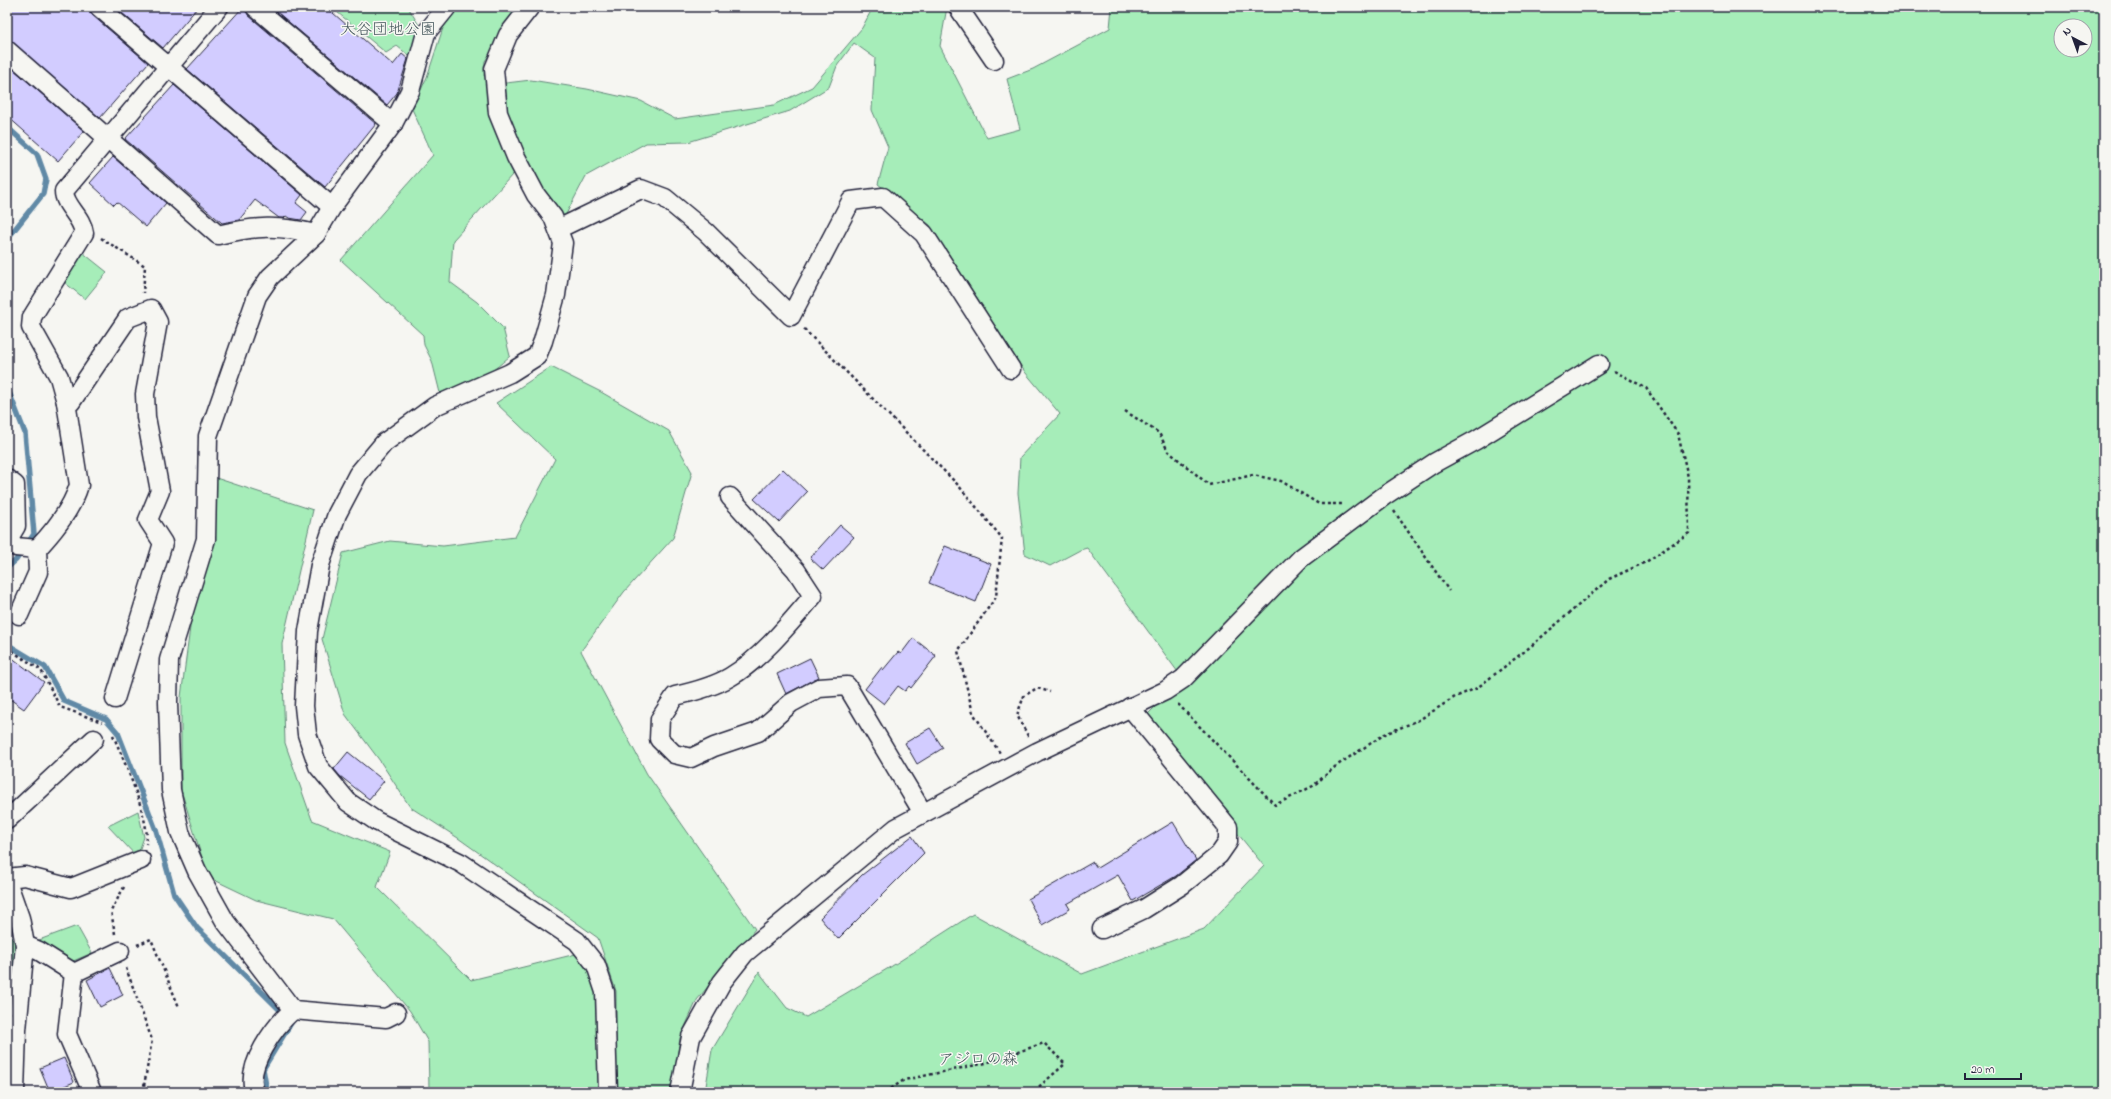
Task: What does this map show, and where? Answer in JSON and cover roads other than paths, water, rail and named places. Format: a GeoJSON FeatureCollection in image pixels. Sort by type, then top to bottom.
{"type":"FeatureCollection","features":[{"type":"Feature","properties":{"kind":"street"},"geometry":{"type":"LineString","coordinates":[[99,7],[332,208]]}},
{"type":"Feature","properties":{"kind":"street"},"geometry":{"type":"LineString","coordinates":[[20,545],[55,528],[75,497],[79,485],[66,402],[59,377],[31,327],[32,317],[84,234],[83,227],[64,198],[64,191],[219,7]]}},
{"type":"Feature","properties":{"kind":"street"},"geometry":{"type":"LineString","coordinates":[[255,7],[394,124]]}},
{"type":"Feature","properties":{"kind":"street"},"geometry":{"type":"LineString","coordinates":[[293,1010],[225,920],[197,870],[180,832],[171,790],[168,702],[169,660],[206,538],[208,436],[257,296],[270,277],[316,234],[332,208],[394,124],[410,91],[426,33],[447,7]]}},
{"type":"Feature","properties":{"kind":"street"},"geometry":{"type":"LineString","coordinates":[[530,7],[508,35],[494,69],[498,113],[536,195],[553,217],[564,243],[556,295],[537,356],[510,372],[435,406],[384,443],[358,474],[337,514],[320,565],[308,631],[304,706],[307,734],[318,766],[348,802],[376,821],[461,863],[577,940],[596,965],[605,992],[608,1092]]}},
{"type":"Feature","properties":{"kind":"street"},"geometry":{"type":"LineString","coordinates":[[958,7],[994,60]]}},
{"type":"Feature","properties":{"kind":"street"},"geometry":{"type":"LineString","coordinates":[[7,50],[218,235],[243,229],[288,227],[316,234]]}},
{"type":"Feature","properties":{"kind":"street"},"geometry":{"type":"LineString","coordinates":[[558,229],[641,189],[664,198],[706,232],[791,316],[851,201],[883,197],[924,234],[1011,369]]}},
{"type":"Feature","properties":{"kind":"street"},"geometry":{"type":"LineString","coordinates":[[66,402],[71,402],[128,318],[151,309],[158,322],[145,394],[146,417],[160,490],[148,520],[162,543],[115,699]]}},
{"type":"Feature","properties":{"kind":"street"},"geometry":{"type":"LineString","coordinates":[[680,1092],[691,1037],[722,982],[745,953],[896,828],[1009,766],[1165,690],[1183,679],[1301,558],[1360,513],[1434,463],[1476,440],[1599,364]]}},
{"type":"Feature","properties":{"kind":"street"},"geometry":{"type":"LineString","coordinates":[[7,479],[14,485],[16,526],[20,545],[38,572],[19,615]]}},
{"type":"Feature","properties":{"kind":"street"},"geometry":{"type":"LineString","coordinates":[[730,497],[796,570],[813,596],[769,646],[730,677],[696,691],[675,696],[660,719],[659,739],[674,754],[691,758],[714,747],[758,732],[791,703],[819,688],[848,686],[923,814]]}},
{"type":"Feature","properties":{"kind":"street"},"geometry":{"type":"LineString","coordinates":[[1102,929],[1144,909],[1182,885],[1219,855],[1228,842],[1228,827],[1130,707]]}},
{"type":"Feature","properties":{"kind":"street"},"geometry":{"type":"LineString","coordinates":[[7,820],[99,732]]}},
{"type":"Feature","properties":{"kind":"street"},"geometry":{"type":"LineString","coordinates":[[15,1092],[17,1030],[25,945],[20,918],[7,880],[25,876],[71,888],[141,860]]}},
{"type":"Feature","properties":{"kind":"street"},"geometry":{"type":"LineString","coordinates":[[25,945],[38,951],[74,973]]}},
{"type":"Feature","properties":{"kind":"street"},"geometry":{"type":"LineString","coordinates":[[74,973],[120,951]]}},
{"type":"Feature","properties":{"kind":"street"},"geometry":{"type":"LineString","coordinates":[[74,973],[67,1034],[92,1092]]}},
{"type":"Feature","properties":{"kind":"street"},"geometry":{"type":"LineString","coordinates":[[255,1092],[252,1084],[253,1066],[281,1021],[293,1010],[386,1018],[396,1013]]}},
{"type":"Feature","properties":{"kind":"waterway"},"geometry":{"type":"LineString","coordinates":[[7,127],[37,154],[46,179],[43,194],[7,239]]}},
{"type":"Feature","properties":{"kind":"waterway"},"geometry":{"type":"LineString","coordinates":[[7,387],[25,433],[34,534],[16,560],[7,568]]}},
{"type":"Feature","properties":{"kind":"waterway"},"geometry":{"type":"LineString","coordinates":[[7,644],[45,667],[64,701],[106,719],[118,733],[156,830],[174,894],[197,928],[285,1015]]}},
{"type":"Feature","properties":{"kind":"waterway"},"geometry":{"type":"LineString","coordinates":[[267,1092],[263,1069],[291,1023]]}},
{"type":"Feature","properties":{"kind":"park label","name":"大谷団地公園"},"geometry":{"type":"Point","coordinates":[388,28]}},
{"type":"Feature","properties":{"kind":"park label","name":"アジロの森"},"geometry":{"type":"Point","coordinates":[978,1058]}}]}
